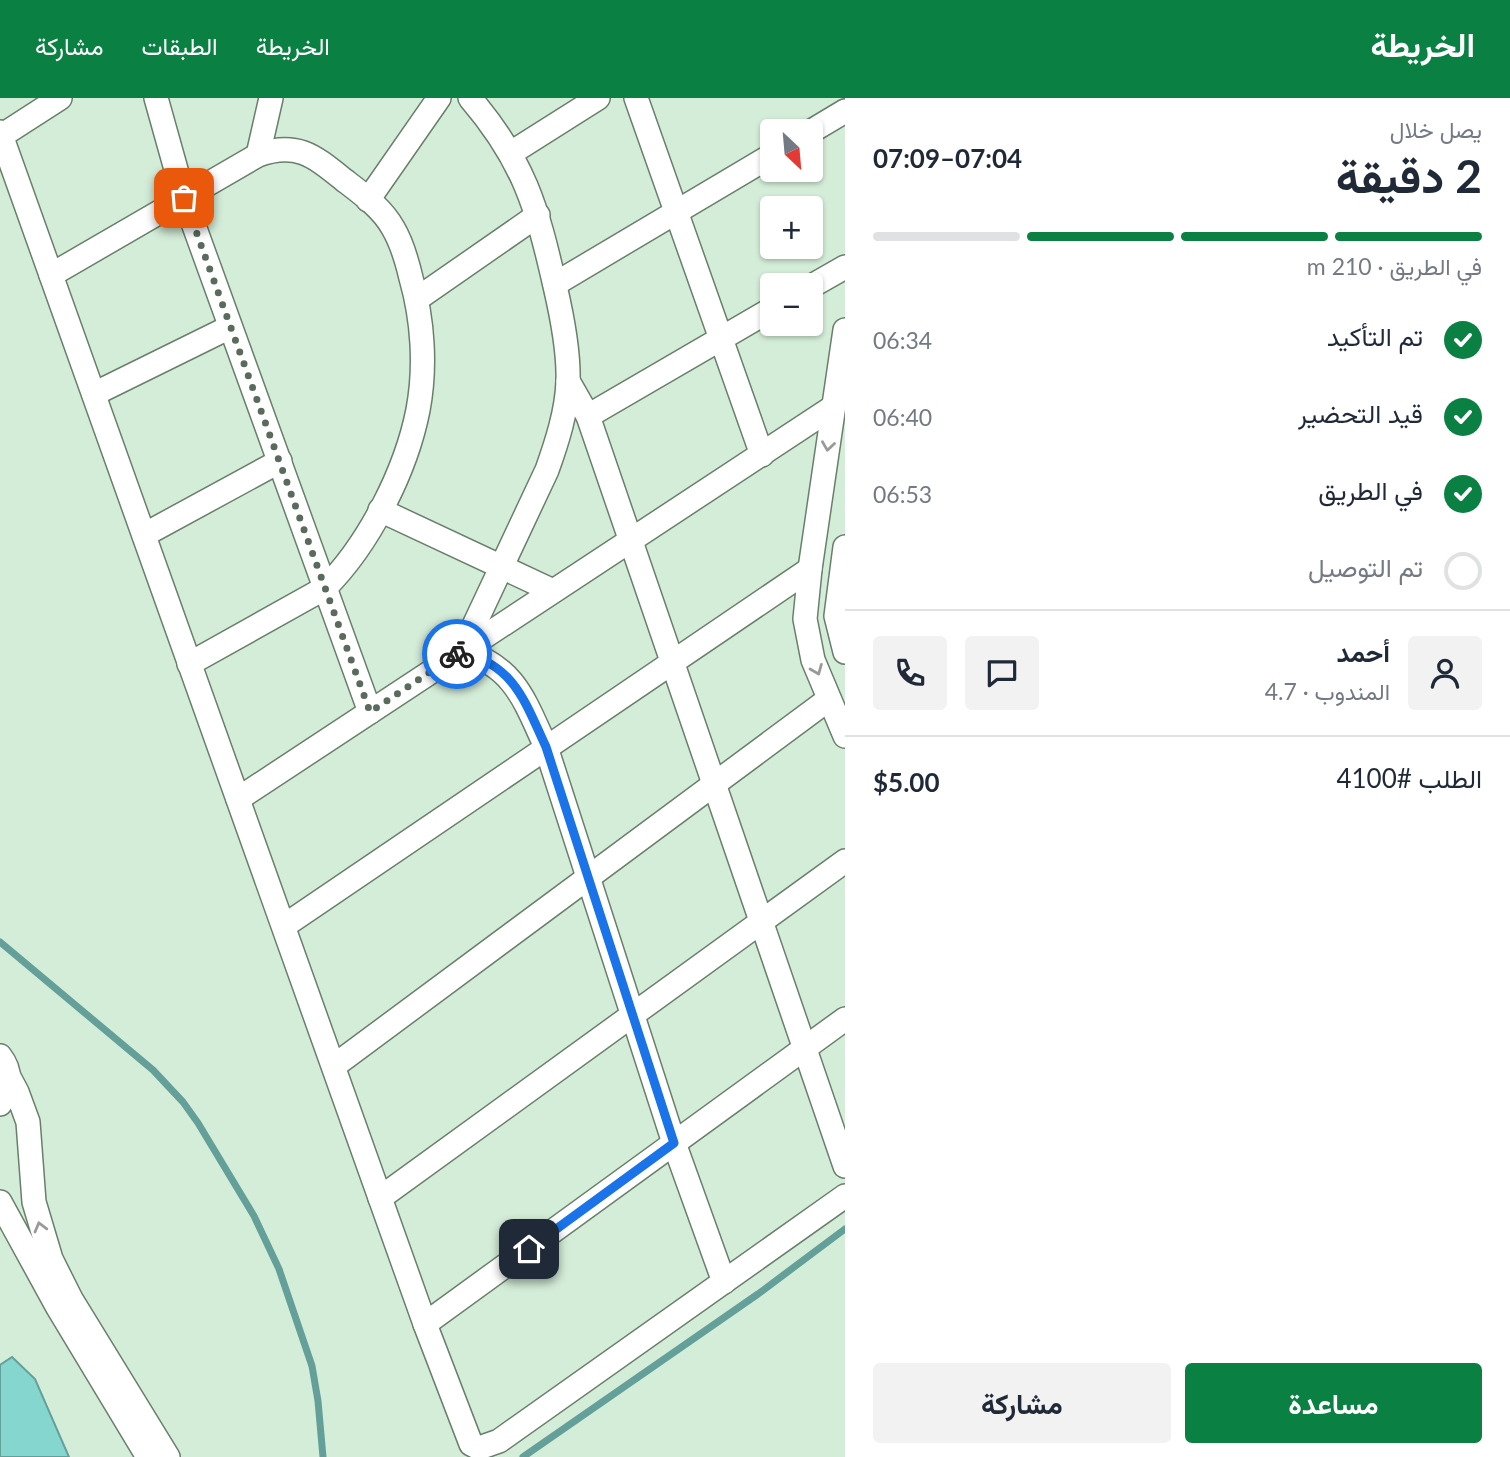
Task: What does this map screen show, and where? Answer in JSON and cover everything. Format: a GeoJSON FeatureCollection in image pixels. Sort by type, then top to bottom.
{"type":"FeatureCollection","features":[{"type":"Feature","properties":{"kind":"street"},"geometry":{"type":"LineString","coordinates":[[60,98],[1,134],[425,1324],[471,1444],[479,1448],[499,1441],[845,1196]]}},
{"type":"Feature","properties":{"kind":"street"},"geometry":{"type":"LineString","coordinates":[[156,98],[184,198],[370,712]]}},
{"type":"Feature","properties":{"kind":"street"},"geometry":{"type":"LineString","coordinates":[[258,155],[271,98]]}},
{"type":"Feature","properties":{"kind":"street"},"geometry":{"type":"LineString","coordinates":[[368,200],[439,98]]}},
{"type":"Feature","properties":{"kind":"street"},"geometry":{"type":"LineString","coordinates":[[462,652],[547,470],[558,439],[568,381],[563,318],[538,215],[520,170],[470,98]]}},
{"type":"Feature","properties":{"kind":"street"},"geometry":{"type":"LineString","coordinates":[[510,153],[598,98]]}},
{"type":"Feature","properties":{"kind":"street"},"geometry":{"type":"LineString","coordinates":[[636,98],[762,455]]}},
{"type":"Feature","properties":{"kind":"street"},"geometry":{"type":"LineString","coordinates":[[823,124],[845,111]]}},
{"type":"Feature","properties":{"kind":"street"},"geometry":{"type":"LineString","coordinates":[[51,275],[258,155],[273,150],[289,149],[313,155],[380,210],[393,227],[404,252],[421,323],[418,410],[402,460],[373,525],[325,588],[189,664]]}},
{"type":"Feature","properties":{"kind":"street"},"geometry":{"type":"LineString","coordinates":[[555,284],[760,162]]}},
{"type":"Feature","properties":{"kind":"street"},"geometry":{"type":"LineString","coordinates":[[416,299],[538,215]]}},
{"type":"Feature","properties":{"kind":"street"},"geometry":{"type":"LineString","coordinates":[[823,280],[845,267]]}},
{"type":"Feature","properties":{"kind":"street"},"geometry":{"type":"LineString","coordinates":[[589,416],[760,316]]}},
{"type":"Feature","properties":{"kind":"street"},"geometry":{"type":"LineString","coordinates":[[94,394],[230,327]]}},
{"type":"Feature","properties":{"kind":"street"},"geometry":{"type":"LineString","coordinates":[[845,330],[805,619],[813,660],[845,736]]}},
{"type":"Feature","properties":{"kind":"street"},"geometry":{"type":"LineString","coordinates":[[568,381],[589,416],[845,1166]]}},
{"type":"Feature","properties":{"kind":"street"},"geometry":{"type":"LineString","coordinates":[[238,799],[833,407]]}},
{"type":"Feature","properties":{"kind":"street"},"geometry":{"type":"LineString","coordinates":[[144,535],[279,461]]}},
{"type":"Feature","properties":{"kind":"street"},"geometry":{"type":"LineString","coordinates":[[380,510],[553,592]]}},
{"type":"Feature","properties":{"kind":"street"},"geometry":{"type":"LineString","coordinates":[[845,547],[836,616],[845,652]]}},
{"type":"Feature","properties":{"kind":"street"},"geometry":{"type":"LineString","coordinates":[[284,926],[810,569]]}},
{"type":"Feature","properties":{"kind":"street"},"geometry":{"type":"LineString","coordinates":[[462,652],[482,657],[505,674],[518,689],[546,747],[674,1143],[724,1282]]}},
{"type":"Feature","properties":{"kind":"street"},"geometry":{"type":"LineString","coordinates":[[334,1066],[829,699]]}},
{"type":"Feature","properties":{"kind":"street"},"geometry":{"type":"LineString","coordinates":[[380,1198],[845,861]]}},
{"type":"Feature","properties":{"kind":"street"},"geometry":{"type":"LineString","coordinates":[[425,1324],[845,1019]]}},
{"type":"Feature","properties":{"kind":"street"},"geometry":{"type":"LineString","coordinates":[[0,1104],[6,1094],[4,1066]]}},
{"type":"Feature","properties":{"kind":"street"},"geometry":{"type":"LineString","coordinates":[[4,1066],[17,1091],[28,1122],[34,1202],[51,1259],[71,1299],[168,1457]]}},
{"type":"Feature","properties":{"kind":"street"},"geometry":{"type":"LineString","coordinates":[[0,1202],[57,1306],[148,1457]]}},
{"type":"Feature","properties":{"kind":"water"},"geometry":{"type":"Polygon","coordinates":[[[12,1357],[35,1379],[69,1457],[0,1457],[0,1365],[12,1357]]]}},
{"type":"Feature","properties":{"kind":"waterway"},"geometry":{"type":"LineString","coordinates":[[0,942],[153,1070],[183,1102],[198,1123],[254,1216],[279,1269],[312,1366],[323,1457]]}},
{"type":"Feature","properties":{"kind":"waterway"},"geometry":{"type":"LineString","coordinates":[[523,1457],[758,1294],[845,1229]]}},
{"type":"Feature","properties":{"kind":"way so far"},"geometry":{"type":"LineString","coordinates":[[184,198],[370,712],[457,654]]}},
{"type":"Feature","properties":{"kind":"route"},"geometry":{"type":"LineString","coordinates":[[457,654],[462,652],[482,657],[505,674],[518,689],[546,747],[674,1143],[529,1249]]}}]}
